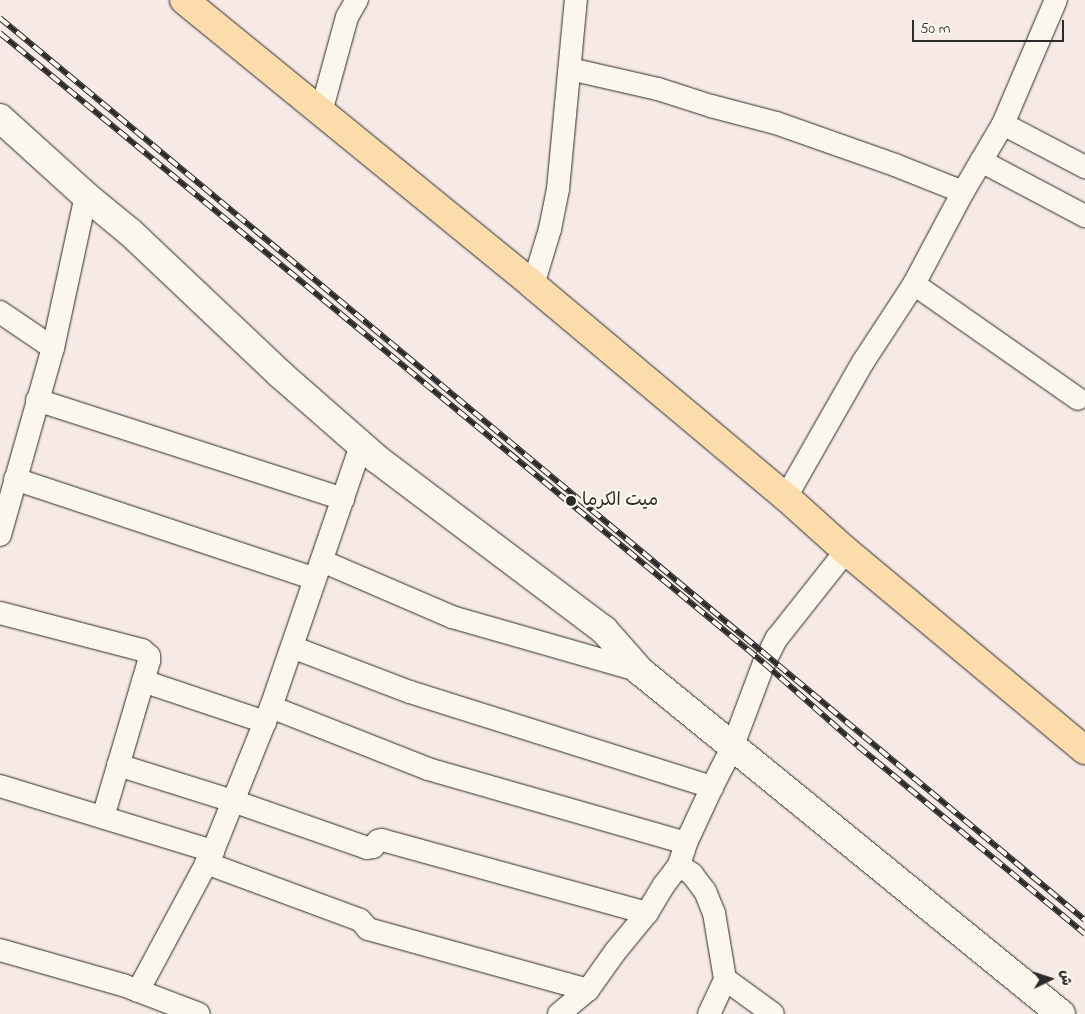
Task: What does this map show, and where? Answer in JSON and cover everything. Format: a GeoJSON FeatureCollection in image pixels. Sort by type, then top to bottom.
{"type":"FeatureCollection","features":[{"type":"Feature","properties":{"kind":"main road"},"geometry":{"type":"LineString","coordinates":[[184,0],[532,285],[786,497],[846,552],[1085,750]]}},
{"type":"Feature","properties":{"kind":"street"},"geometry":{"type":"LineString","coordinates":[[321,112],[347,17],[357,0]]}},
{"type":"Feature","properties":{"kind":"street"},"geometry":{"type":"LineString","coordinates":[[532,285],[550,229],[558,189],[576,0]]}},
{"type":"Feature","properties":{"kind":"street"},"geometry":{"type":"LineString","coordinates":[[786,497],[863,362],[914,284],[980,161],[1003,124],[1056,0]]}},
{"type":"Feature","properties":{"kind":"street"},"geometry":{"type":"LineString","coordinates":[[570,69],[658,89],[776,124],[895,165],[963,192]]}},
{"type":"Feature","properties":{"kind":"street"},"geometry":{"type":"LineString","coordinates":[[0,118],[86,196],[131,233],[280,374],[362,445],[604,630],[640,671],[732,748],[1061,1014]]}},
{"type":"Feature","properties":{"kind":"street"},"geometry":{"type":"LineString","coordinates":[[1003,124],[1085,167]]}},
{"type":"Feature","properties":{"kind":"street"},"geometry":{"type":"LineString","coordinates":[[980,161],[1085,216]]}},
{"type":"Feature","properties":{"kind":"street"},"geometry":{"type":"LineString","coordinates":[[0,535],[53,348],[86,196]]}},
{"type":"Feature","properties":{"kind":"street"},"geometry":{"type":"LineString","coordinates":[[914,284],[1078,399]]}},
{"type":"Feature","properties":{"kind":"street"},"geometry":{"type":"LineString","coordinates":[[0,312],[53,348]]}},
{"type":"Feature","properties":{"kind":"street"},"geometry":{"type":"LineString","coordinates":[[37,400],[343,499]]}},
{"type":"Feature","properties":{"kind":"street"},"geometry":{"type":"LineString","coordinates":[[138,991],[210,857],[233,801],[268,715],[362,445]]}},
{"type":"Feature","properties":{"kind":"street"},"geometry":{"type":"LineString","coordinates":[[15,479],[319,570],[452,617],[640,671]]}},
{"type":"Feature","properties":{"kind":"street"},"geometry":{"type":"LineString","coordinates":[[559,1014],[588,990],[614,952],[647,913],[679,865],[686,843],[732,748],[764,663],[777,638],[824,576],[846,552]]}},
{"type":"Feature","properties":{"kind":"street"},"geometry":{"type":"LineString","coordinates":[[0,613],[142,650],[147,653],[149,661],[103,817]]}},
{"type":"Feature","properties":{"kind":"street"},"geometry":{"type":"LineString","coordinates":[[292,647],[410,692],[712,787]]}},
{"type":"Feature","properties":{"kind":"street"},"geometry":{"type":"LineString","coordinates":[[143,681],[268,715],[428,769],[686,843]]}},
{"type":"Feature","properties":{"kind":"street"},"geometry":{"type":"LineString","coordinates":[[118,765],[233,801],[367,848],[373,847],[378,841],[382,840],[647,913]]}},
{"type":"Feature","properties":{"kind":"street"},"geometry":{"type":"LineString","coordinates":[[0,786],[103,817],[210,857],[360,920],[368,929],[588,990]]}},
{"type":"Feature","properties":{"kind":"street"},"geometry":{"type":"LineString","coordinates":[[679,865],[692,874],[705,891],[714,914],[725,979],[709,1014]]}},
{"type":"Feature","properties":{"kind":"street"},"geometry":{"type":"LineString","coordinates":[[0,950],[138,991],[199,1014]]}},
{"type":"Feature","properties":{"kind":"street"},"geometry":{"type":"LineString","coordinates":[[725,979],[773,1014]]}},
{"type":"Feature","properties":{"kind":"railway"},"geometry":{"type":"LineString","coordinates":[[0,18],[1085,920]]}},
{"type":"Feature","properties":{"kind":"railway"},"geometry":{"type":"LineString","coordinates":[[0,33],[764,663],[858,746],[1085,934]]}},
{"type":"Feature","properties":{"kind":"place","name":"ميت الكرما"},"geometry":{"type":"Point","coordinates":[571,501]}}]}
